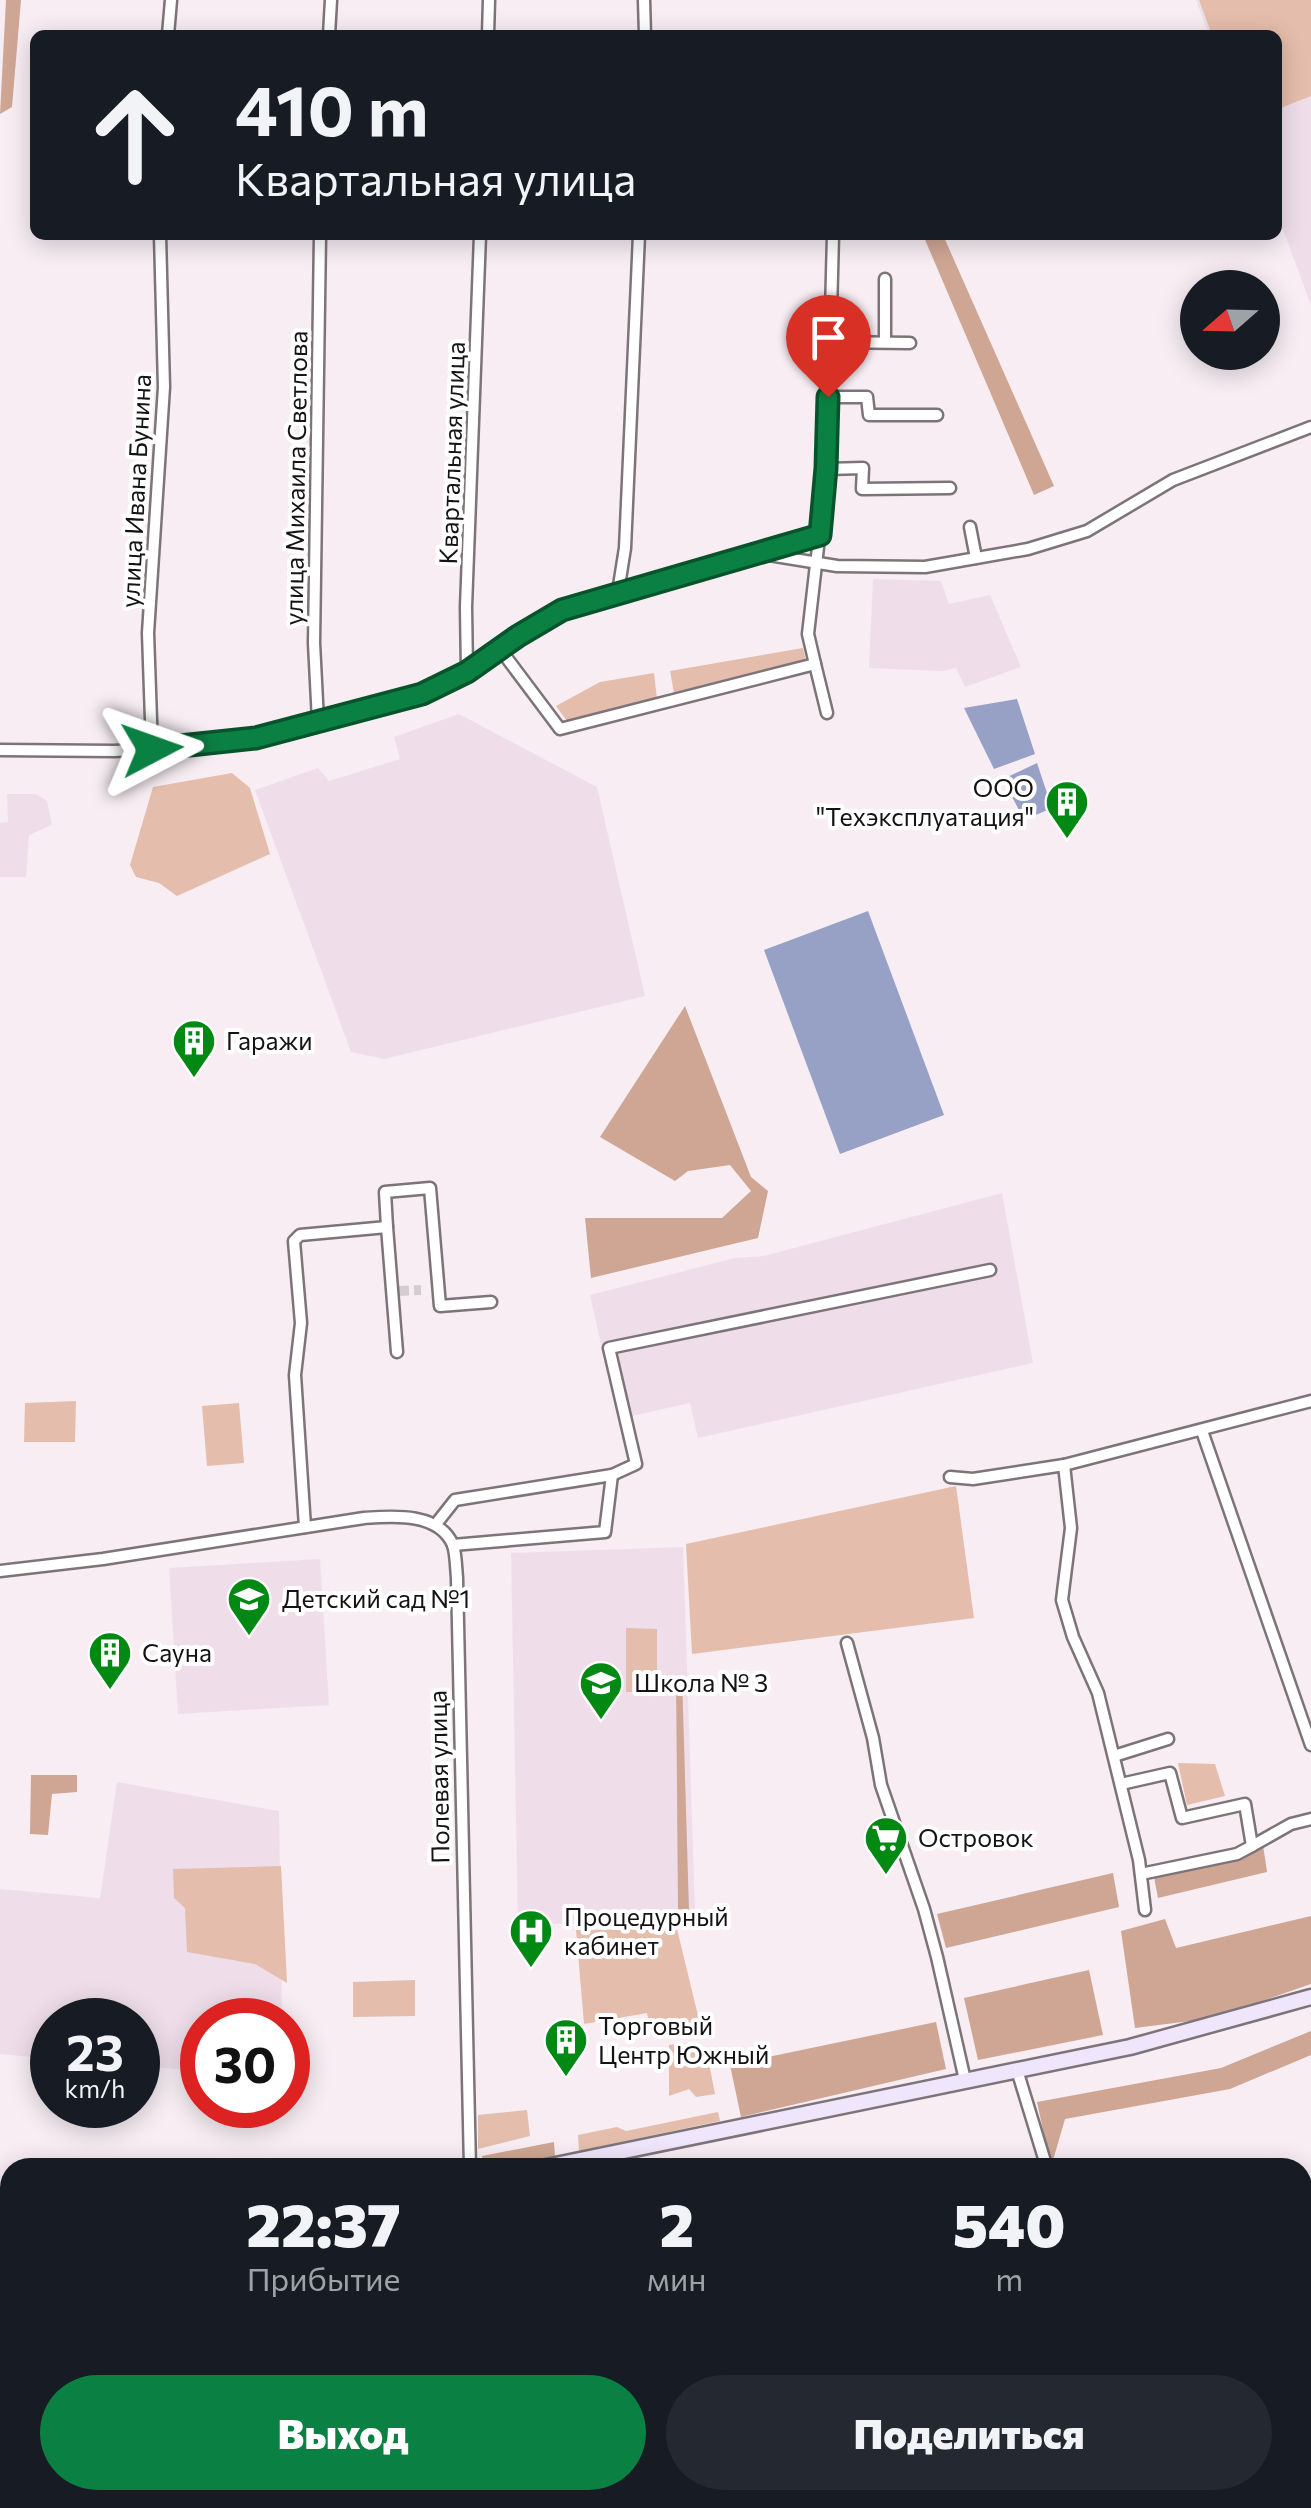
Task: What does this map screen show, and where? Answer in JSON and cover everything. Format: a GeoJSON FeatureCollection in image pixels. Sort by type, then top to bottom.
{"type":"FeatureCollection","features":[{"type":"Feature","properties":{"kind":"main road"},"geometry":{"type":"LineString","coordinates":[[597,2158],[1130,2047],[1311,1997]]}},
{"type":"Feature","properties":{"kind":"street"},"geometry":{"type":"LineString","coordinates":[[168,30],[171,0]]}},
{"type":"Feature","properties":{"kind":"street"},"geometry":{"type":"LineString","coordinates":[[329,30],[331,0]]}},
{"type":"Feature","properties":{"kind":"street"},"geometry":{"type":"LineString","coordinates":[[488,30],[489,0]]}},
{"type":"Feature","properties":{"kind":"street"},"geometry":{"type":"LineString","coordinates":[[644,0],[645,30]]}},
{"type":"Feature","properties":{"kind":"street","name":"улица Ивана Бунина"},"geometry":{"type":"LineString","coordinates":[[152,749],[148,633],[164,388],[160,240]]}},
{"type":"Feature","properties":{"kind":"street","name":"улица Михаила Светлова"},"geometry":{"type":"LineString","coordinates":[[318,721],[314,643],[320,240]]}},
{"type":"Feature","properties":{"kind":"street","name":"Квартальная улица"},"geometry":{"type":"LineString","coordinates":[[467,672],[480,240]]}},
{"type":"Feature","properties":{"kind":"street"},"geometry":{"type":"LineString","coordinates":[[618,592],[625,548],[639,240]]}},
{"type":"Feature","properties":{"kind":"street"},"geometry":{"type":"LineString","coordinates":[[827,713],[808,634],[826,468],[833,240]]}},
{"type":"Feature","properties":{"kind":"street"},"geometry":{"type":"LineString","coordinates":[[885,341],[886,279]]}},
{"type":"Feature","properties":{"kind":"street"},"geometry":{"type":"LineString","coordinates":[[830,342],[910,343]]}},
{"type":"Feature","properties":{"kind":"street"},"geometry":{"type":"LineString","coordinates":[[828,397],[867,397],[868,415],[938,415]]}},
{"type":"Feature","properties":{"kind":"street"},"geometry":{"type":"LineString","coordinates":[[756,553],[837,566],[925,567],[1028,548],[1087,530],[1173,480],[1311,427]]}},
{"type":"Feature","properties":{"kind":"street"},"geometry":{"type":"LineString","coordinates":[[826,468],[863,468],[862,489],[950,488]]}},
{"type":"Feature","properties":{"kind":"street"},"geometry":{"type":"LineString","coordinates":[[970,527],[976,558]]}},
{"type":"Feature","properties":{"kind":"street"},"geometry":{"type":"LineString","coordinates":[[0,750],[152,749],[256,738],[422,694],[467,672],[562,610],[820,535]]}},
{"type":"Feature","properties":{"kind":"street"},"geometry":{"type":"LineString","coordinates":[[500,648],[560,729],[815,664]]}},
{"type":"Feature","properties":{"kind":"street"},"geometry":{"type":"LineString","coordinates":[[397,1352],[396,1291],[384,1192],[430,1188],[440,1306],[491,1302]]}},
{"type":"Feature","properties":{"kind":"street"},"geometry":{"type":"LineString","coordinates":[[305,1527],[296,1375],[301,1323],[294,1241],[300,1236],[387,1227]]}},
{"type":"Feature","properties":{"kind":"street"},"geometry":{"type":"LineString","coordinates":[[436,1524],[455,1500],[612,1475],[636,1464],[609,1348],[990,1270]]}},
{"type":"Feature","properties":{"kind":"street"},"geometry":{"type":"LineString","coordinates":[[422,1290],[438,1288]]}},
{"type":"Feature","properties":{"kind":"street"},"geometry":{"type":"LineString","coordinates":[[950,1477],[972,1479],[1064,1465],[1311,1401]]}},
{"type":"Feature","properties":{"kind":"street"},"geometry":{"type":"LineString","coordinates":[[1202,1431],[1311,1745]]}},
{"type":"Feature","properties":{"kind":"street"},"geometry":{"type":"LineString","coordinates":[[1064,1465],[1071,1528],[1062,1600],[1072,1637],[1098,1693],[1141,1874],[1145,1910]]}},
{"type":"Feature","properties":{"kind":"street"},"geometry":{"type":"LineString","coordinates":[[0,1571],[401,1516],[436,1524],[453,1545],[606,1532],[612,1475]]}},
{"type":"Feature","properties":{"kind":"street","name":"Полевая улица"},"geometry":{"type":"LineString","coordinates":[[453,1545],[460,1650],[470,2158]]}},
{"type":"Feature","properties":{"kind":"street"},"geometry":{"type":"LineString","coordinates":[[847,1643],[873,1738],[880,1785],[938,1957],[965,2080]]}},
{"type":"Feature","properties":{"kind":"street"},"geometry":{"type":"LineString","coordinates":[[1114,1756],[1168,1739]]}},
{"type":"Feature","properties":{"kind":"street"},"geometry":{"type":"LineString","coordinates":[[1120,1784],[1170,1773],[1182,1818],[1245,1804],[1252,1846]]}},
{"type":"Feature","properties":{"kind":"street"},"geometry":{"type":"LineString","coordinates":[[1141,1874],[1237,1854],[1291,1824],[1311,1819]]}},
{"type":"Feature","properties":{"kind":"street"},"geometry":{"type":"LineString","coordinates":[[1017,2070],[1044,2158]]}},
{"type":"Feature","properties":{"kind":"shaded area"},"geometry":{"type":"Polygon","coordinates":[[[6,0],[21,0],[12,107],[0,114],[6,0]]]}},
{"type":"Feature","properties":{"kind":"shaded area"},"geometry":{"type":"Polygon","coordinates":[[[1196,0],[1311,0],[1311,305],[1282,227],[1282,30],[1207,30],[1196,0]]]}},
{"type":"Feature","properties":{"kind":"shaded area"},"geometry":{"type":"Polygon","coordinates":[[[1199,0],[1311,0],[1311,96],[1282,107],[1282,30],[1210,30],[1199,0]]]}},
{"type":"Feature","properties":{"kind":"shaded area"},"geometry":{"type":"Polygon","coordinates":[[[925,240],[945,240],[1054,486],[1034,495],[925,240]]]}},
{"type":"Feature","properties":{"kind":"shaded area"},"geometry":{"type":"Polygon","coordinates":[[[873,579],[941,581],[949,604],[990,595],[1021,667],[965,687],[956,668],[869,668],[873,579]]]}},
{"type":"Feature","properties":{"kind":"shaded area"},"geometry":{"type":"Polygon","coordinates":[[[803,648],[806,661],[674,693],[670,671],[803,648]]]}},
{"type":"Feature","properties":{"kind":"shaded area"},"geometry":{"type":"Polygon","coordinates":[[[654,673],[657,699],[567,721],[556,706],[600,682],[654,673]]]}},
{"type":"Feature","properties":{"kind":"shaded area"},"geometry":{"type":"Polygon","coordinates":[[[459,714],[597,787],[645,996],[384,1059],[351,1052],[255,790],[318,768],[329,781],[400,759],[394,737],[459,714]]]}},
{"type":"Feature","properties":{"kind":"shaded area"},"geometry":{"type":"Polygon","coordinates":[[[232,773],[250,788],[270,854],[177,896],[159,883],[136,877],[130,865],[153,787],[232,773]]]}},
{"type":"Feature","properties":{"kind":"shaded area"},"geometry":{"type":"Polygon","coordinates":[[[7,794],[36,794],[47,801],[52,825],[29,835],[26,877],[0,877],[0,823],[8,822],[7,794]]]}},
{"type":"Feature","properties":{"kind":"shaded area"},"geometry":{"type":"Polygon","coordinates":[[[685,1006],[751,1177],[768,1191],[758,1238],[591,1278],[585,1218],[722,1218],[751,1191],[730,1165],[688,1171],[675,1181],[600,1137],[685,1006]]]}},
{"type":"Feature","properties":{"kind":"shaded area"},"geometry":{"type":"Polygon","coordinates":[[[1002,1193],[1033,1363],[698,1438],[690,1403],[618,1419],[590,1295],[735,1258],[764,1256],[1002,1193]]]}},
{"type":"Feature","properties":{"kind":"shaded area"},"geometry":{"type":"Polygon","coordinates":[[[76,1401],[75,1442],[24,1442],[25,1403],[76,1401]]]}},
{"type":"Feature","properties":{"kind":"shaded area"},"geometry":{"type":"Polygon","coordinates":[[[239,1403],[244,1463],[207,1466],[202,1406],[239,1403]]]}},
{"type":"Feature","properties":{"kind":"shaded area"},"geometry":{"type":"Polygon","coordinates":[[[956,1486],[974,1618],[692,1654],[686,1544],[956,1486]]]}},
{"type":"Feature","properties":{"kind":"shaded area","name":"Школа № 3"},"geometry":{"type":"Polygon","coordinates":[[[683,1547],[695,1909],[681,1919],[518,1925],[511,1553],[683,1547]]]}},
{"type":"Feature","properties":{"kind":"shaded area","name":"Детский сад №1"},"geometry":{"type":"Polygon","coordinates":[[[320,1559],[329,1705],[178,1714],[169,1568],[320,1559]]]}},
{"type":"Feature","properties":{"kind":"shaded area"},"geometry":{"type":"Polygon","coordinates":[[[626,1628],[657,1629],[657,1692],[626,1692],[626,1628]]]}},
{"type":"Feature","properties":{"kind":"shaded area"},"geometry":{"type":"Polygon","coordinates":[[[676,1676],[682,1676],[689,1910],[678,1909],[676,1676]]]}},
{"type":"Feature","properties":{"kind":"shaded area"},"geometry":{"type":"Polygon","coordinates":[[[1178,1763],[1215,1764],[1225,1796],[1187,1805],[1178,1763]]]}},
{"type":"Feature","properties":{"kind":"shaded area"},"geometry":{"type":"Polygon","coordinates":[[[31,1775],[77,1775],[77,1792],[52,1794],[48,1835],[30,1834],[31,1775]]]}},
{"type":"Feature","properties":{"kind":"shaded area"},"geometry":{"type":"Polygon","coordinates":[[[117,1782],[279,1811],[282,1998],[180,1998],[180,2069],[160,2068],[160,1998],[30,1998],[30,2057],[0,2054],[0,1889],[100,1898],[117,1782]]]}},
{"type":"Feature","properties":{"kind":"shaded area"},"geometry":{"type":"Polygon","coordinates":[[[1263,1845],[1267,1872],[1158,1898],[1154,1877],[1242,1857],[1263,1845]]]}},
{"type":"Feature","properties":{"kind":"shaded area"},"geometry":{"type":"Polygon","coordinates":[[[281,1866],[287,1983],[255,1964],[187,1952],[185,1908],[174,1898],[173,1869],[281,1866]]]}},
{"type":"Feature","properties":{"kind":"shaded area"},"geometry":{"type":"Polygon","coordinates":[[[1113,1873],[1119,1907],[946,1948],[937,1914],[1113,1873]]]}},
{"type":"Feature","properties":{"kind":"shaded area"},"geometry":{"type":"Polygon","coordinates":[[[1311,1916],[1311,1984],[1214,2018],[1135,2028],[1121,1931],[1165,1919],[1176,1948],[1311,1916]]]}},
{"type":"Feature","properties":{"kind":"shaded area"},"geometry":{"type":"Polygon","coordinates":[[[677,1929],[701,2028],[650,2029],[647,2013],[584,2024],[576,1930],[677,1929]]]}},
{"type":"Feature","properties":{"kind":"shaded area"},"geometry":{"type":"Polygon","coordinates":[[[1089,1970],[1103,2035],[978,2060],[964,1998],[1089,1970]]]}},
{"type":"Feature","properties":{"kind":"shaded area"},"geometry":{"type":"Polygon","coordinates":[[[415,1980],[415,2016],[353,2017],[353,1982],[415,1980]]]}},
{"type":"Feature","properties":{"kind":"shaded area"},"geometry":{"type":"Polygon","coordinates":[[[936,2022],[946,2069],[741,2117],[730,2065],[936,2022]]]}},
{"type":"Feature","properties":{"kind":"shaded area"},"geometry":{"type":"Polygon","coordinates":[[[1311,2031],[1311,2055],[1230,2089],[1065,2119],[1054,2158],[1049,2158],[1037,2102],[1221,2068],[1311,2031]]]}},
{"type":"Feature","properties":{"kind":"shaded area"},"geometry":{"type":"Polygon","coordinates":[[[692,2043],[706,2048],[715,2094],[696,2097],[689,2089],[669,2096],[669,2045],[692,2043]]]}},
{"type":"Feature","properties":{"kind":"shaded area"},"geometry":{"type":"Polygon","coordinates":[[[527,2110],[530,2136],[478,2149],[478,2115],[527,2110]]]}},
{"type":"Feature","properties":{"kind":"shaded area"},"geometry":{"type":"Polygon","coordinates":[[[718,2112],[720,2121],[579,2151],[578,2135],[617,2127],[626,2131],[718,2112]]]}},
{"type":"Feature","properties":{"kind":"shaded area"},"geometry":{"type":"Polygon","coordinates":[[[554,2142],[555,2157],[482,2156],[554,2142]]]}},
{"type":"Feature","properties":{"kind":"water"},"geometry":{"type":"Polygon","coordinates":[[[1017,699],[1035,754],[994,769],[964,708],[1017,699]]]}},
{"type":"Feature","properties":{"kind":"water"},"geometry":{"type":"Polygon","coordinates":[[[1037,763],[1052,808],[1024,820],[1003,779],[1037,763]]]}},
{"type":"Feature","properties":{"kind":"water"},"geometry":{"type":"Polygon","coordinates":[[[868,911],[944,1115],[840,1154],[764,950],[868,911]]]}},
{"type":"Feature","properties":{"kind":"tunnel"},"geometry":{"type":"LineString","coordinates":[[399,1291],[421,1290]]}},
{"type":"Feature","properties":{"kind":"place","name":"ООО \"Техэксплуатация\""},"geometry":{"type":"Point","coordinates":[1067,840]}},
{"type":"Feature","properties":{"kind":"place","name":"Гаражи"},"geometry":{"type":"Point","coordinates":[194,1079]}},
{"type":"Feature","properties":{"kind":"place","name":"Детский сад №1"},"geometry":{"type":"Point","coordinates":[249,1637]}},
{"type":"Feature","properties":{"kind":"place","name":"Сауна"},"geometry":{"type":"Point","coordinates":[110,1691]}},
{"type":"Feature","properties":{"kind":"place","name":"Школа № 3"},"geometry":{"type":"Point","coordinates":[601,1721]}},
{"type":"Feature","properties":{"kind":"place","name":"Островок"},"geometry":{"type":"Point","coordinates":[886,1876]}},
{"type":"Feature","properties":{"kind":"place","name":"Процедурный кабинет"},"geometry":{"type":"Point","coordinates":[531,1969]}},
{"type":"Feature","properties":{"kind":"place","name":"Торговый Центр Южный"},"geometry":{"type":"Point","coordinates":[566,2078]}},
{"type":"Feature","properties":{"kind":"route"},"geometry":{"type":"LineString","coordinates":[[152,749],[256,738],[422,694],[467,672],[562,610],[820,535],[828,397]]}}]}
